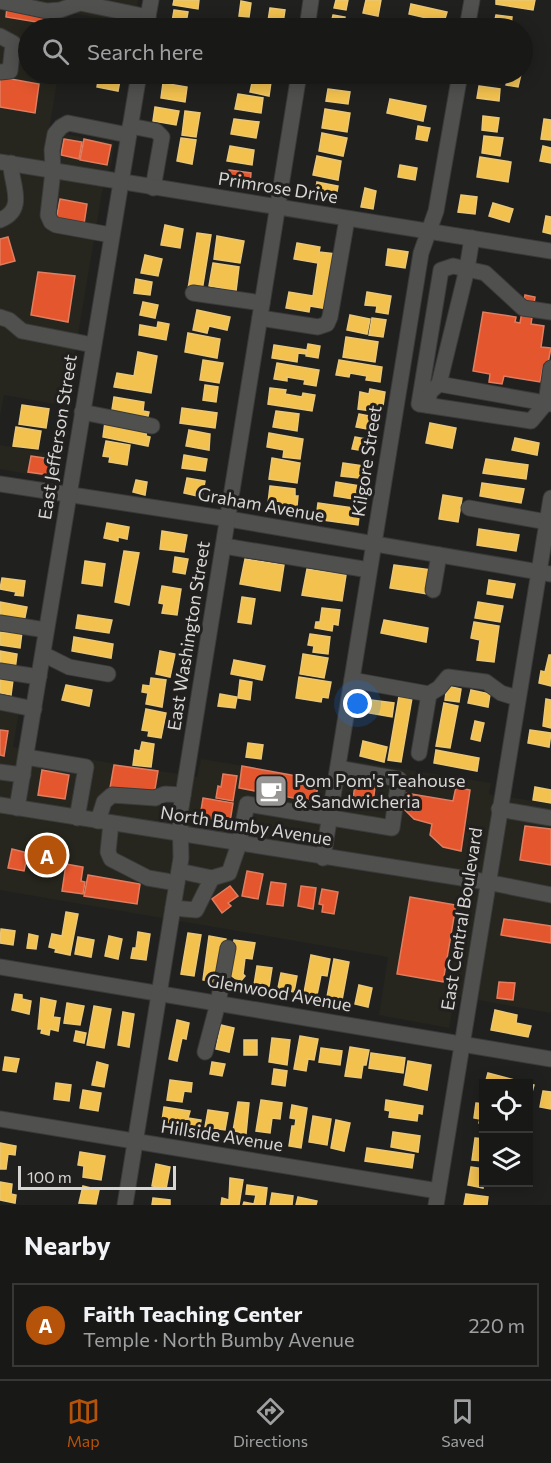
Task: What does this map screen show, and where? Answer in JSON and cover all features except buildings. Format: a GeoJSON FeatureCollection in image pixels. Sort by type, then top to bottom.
{"type":"FeatureCollection","features":[{"type":"Feature","properties":{"kind":"street"},"geometry":{"type":"LineString","coordinates":[[148,18],[151,0]]}},
{"type":"Feature","properties":{"kind":"street"},"geometry":{"type":"LineString","coordinates":[[308,18],[311,0]]}},
{"type":"Feature","properties":{"kind":"street"},"geometry":{"type":"LineString","coordinates":[[469,18],[472,0]]}},
{"type":"Feature","properties":{"kind":"street"},"geometry":{"type":"LineString","coordinates":[[0,1],[47,10],[60,10],[79,1],[134,18]]}},
{"type":"Feature","properties":{"kind":"street"},"geometry":{"type":"LineString","coordinates":[[5,71],[7,40]]}},
{"type":"Feature","properties":{"kind":"street","name":"East Jefferson Street"},"geometry":{"type":"LineString","coordinates":[[17,808],[137,84]]}},
{"type":"Feature","properties":{"kind":"street","name":"East Washington Street"},"geometry":{"type":"LineString","coordinates":[[125,1205],[178,877],[180,814],[297,84]]}},
{"type":"Feature","properties":{"kind":"street","name":"Kilgore Street"},"geometry":{"type":"LineString","coordinates":[[323,858],[421,253],[436,211],[458,84]]}},
{"type":"Feature","properties":{"kind":"street"},"geometry":{"type":"LineString","coordinates":[[111,235],[56,225],[51,222],[48,214],[53,171],[53,141],[61,127],[68,123],[156,131],[162,137],[153,188]]}},
{"type":"Feature","properties":{"kind":"street"},"geometry":{"type":"LineString","coordinates":[[0,220],[11,212],[16,196],[5,163]]}},
{"type":"Feature","properties":{"kind":"street","name":"Primrose Drive"},"geometry":{"type":"LineString","coordinates":[[5,163],[551,251]]}},
{"type":"Feature","properties":{"kind":"street"},"geometry":{"type":"LineString","coordinates":[[194,293],[318,327],[327,324],[347,219]]}},
{"type":"Feature","properties":{"kind":"street"},"geometry":{"type":"LineString","coordinates":[[423,404],[430,392],[439,384],[472,238]]}},
{"type":"Feature","properties":{"kind":"street"},"geometry":{"type":"LineString","coordinates":[[423,404],[441,270],[453,266],[485,273],[523,308],[551,312]]}},
{"type":"Feature","properties":{"kind":"street"},"geometry":{"type":"LineString","coordinates":[[0,317],[9,320],[22,331],[93,345]]}},
{"type":"Feature","properties":{"kind":"street"},"geometry":{"type":"LineString","coordinates":[[423,404],[531,421],[548,404],[551,369]]}},
{"type":"Feature","properties":{"kind":"street"},"geometry":{"type":"LineString","coordinates":[[439,384],[548,404]]}},
{"type":"Feature","properties":{"kind":"street"},"geometry":{"type":"LineString","coordinates":[[82,412],[152,426]]}},
{"type":"Feature","properties":{"kind":"street","name":"Graham Avenue"},"geometry":{"type":"LineString","coordinates":[[0,484],[229,519],[545,572]]}},
{"type":"Feature","properties":{"kind":"street","name":"East Central Boulevard"},"geometry":{"type":"LineString","coordinates":[[437,1198],[518,698],[545,572],[547,522],[551,498]]}},
{"type":"Feature","properties":{"kind":"street"},"geometry":{"type":"LineString","coordinates":[[469,508],[547,522]]}},
{"type":"Feature","properties":{"kind":"street"},"geometry":{"type":"LineString","coordinates":[[224,546],[369,570]]}},
{"type":"Feature","properties":{"kind":"street"},"geometry":{"type":"LineString","coordinates":[[433,590],[439,555]]}},
{"type":"Feature","properties":{"kind":"street"},"geometry":{"type":"LineString","coordinates":[[0,623],[46,630]]}},
{"type":"Feature","properties":{"kind":"street"},"geometry":{"type":"LineString","coordinates":[[43,654],[69,667],[108,674]]}},
{"type":"Feature","properties":{"kind":"street"},"geometry":{"type":"LineString","coordinates":[[0,671],[39,678]]}},
{"type":"Feature","properties":{"kind":"street"},"geometry":{"type":"LineString","coordinates":[[352,680],[429,694],[439,688],[448,677],[486,681],[501,693],[518,698]]}},
{"type":"Feature","properties":{"kind":"street"},"geometry":{"type":"LineString","coordinates":[[419,753],[429,694]]}},
{"type":"Feature","properties":{"kind":"street"},"geometry":{"type":"LineString","coordinates":[[0,702],[34,708]]}},
{"type":"Feature","properties":{"kind":"street"},"geometry":{"type":"LineString","coordinates":[[26,757],[86,767],[77,818]]}},
{"type":"Feature","properties":{"kind":"street"},"geometry":{"type":"LineString","coordinates":[[183,795],[165,794],[155,798],[112,795],[104,802],[104,822],[111,859],[148,878],[212,878],[229,873],[239,844],[247,804],[392,828],[399,779],[338,768]]}},
{"type":"Feature","properties":{"kind":"street"},"geometry":{"type":"LineString","coordinates":[[0,772],[23,775]]}},
{"type":"Feature","properties":{"kind":"street","name":"North Bumby Avenue"},"geometry":{"type":"LineString","coordinates":[[0,805],[323,858],[487,882],[551,895]]}},
{"type":"Feature","properties":{"kind":"street"},"geometry":{"type":"LineString","coordinates":[[499,809],[551,818]]}},
{"type":"Feature","properties":{"kind":"street"},"geometry":{"type":"LineString","coordinates":[[173,908],[196,910],[212,878]]}},
{"type":"Feature","properties":{"kind":"street"},"geometry":{"type":"LineString","coordinates":[[205,1052],[218,1003],[228,948]]}},
{"type":"Feature","properties":{"kind":"street","name":"Glenwood Avenue"},"geometry":{"type":"LineString","coordinates":[[0,967],[551,1059]]}},
{"type":"Feature","properties":{"kind":"street","name":"Hillside Avenue"},"geometry":{"type":"LineString","coordinates":[[0,1119],[135,1141],[437,1198]]}},
{"type":"Feature","properties":{"kind":"shaded area"},"geometry":{"type":"Polygon","coordinates":[[[0,0],[138,0],[136,18],[102,18],[68,13],[67,18],[18,18],[18,84],[56,84],[49,131],[114,143],[111,165],[102,192],[66,406],[4,395],[0,416],[0,0]]]}},
{"type":"Feature","properties":{"kind":"shaded area"},"geometry":{"type":"Polygon","coordinates":[[[0,445],[58,455],[54,479],[0,469],[0,445]]]}},
{"type":"Feature","properties":{"kind":"shaded area"},"geometry":{"type":"Polygon","coordinates":[[[0,696],[21,699],[13,747],[197,777],[201,759],[344,782],[348,760],[491,783],[489,794],[551,804],[551,1013],[455,996],[449,1028],[379,1015],[388,957],[0,890],[0,696]]]}},
{"type":"Feature","properties":{"kind":"place","name":"Pom Pom's Teahouse & Sandwicheria"},"geometry":{"type":"Point","coordinates":[271,791]}},
{"type":"Feature","properties":{"kind":"place","name":"Faith Teaching Center"},"geometry":{"type":"Point","coordinates":[47,855]}}]}
